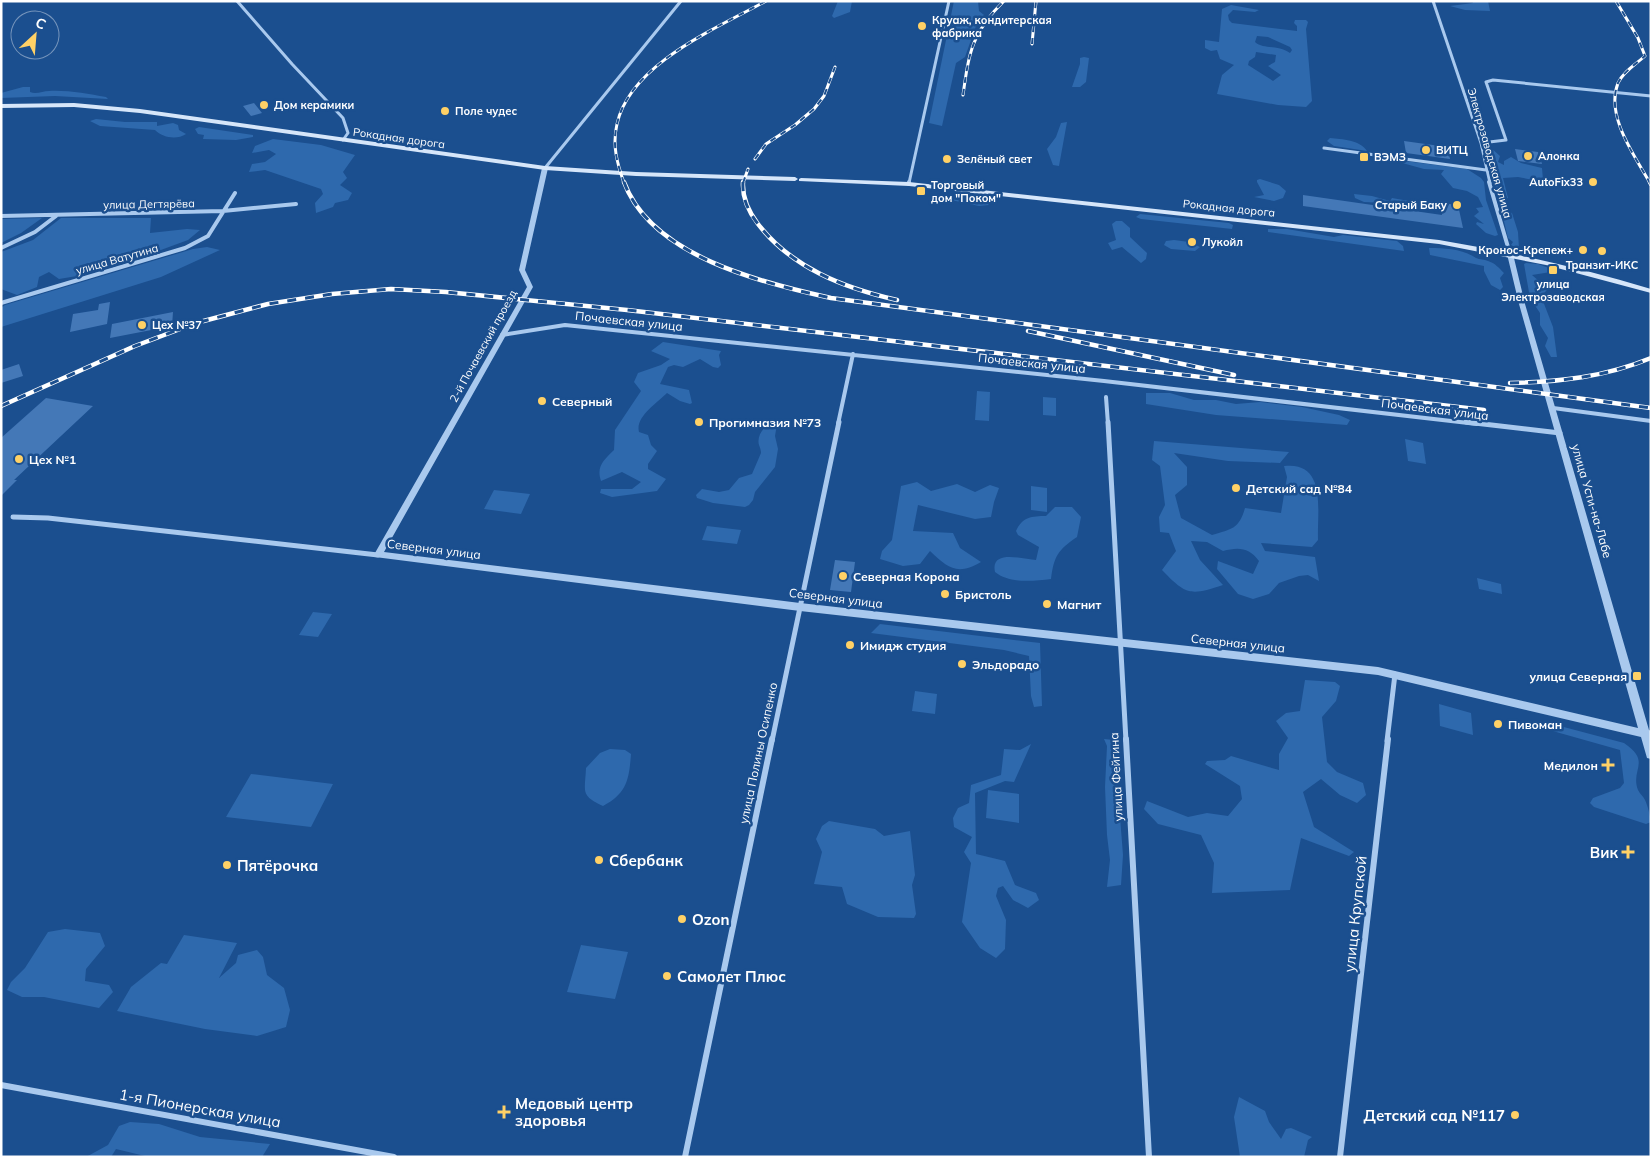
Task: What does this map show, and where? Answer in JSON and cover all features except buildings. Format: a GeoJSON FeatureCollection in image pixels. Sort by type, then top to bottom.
{"type":"FeatureCollection","features":[{"type":"Feature","properties":{"kind":"main road","name":"Рокадная дорога"},"geometry":{"type":"LineString","coordinates":[[1,106],[74,106],[140,111],[545,168],[636,174],[908,184],[1429,241],[1510,254],[1562,266],[1651,291]]}},
{"type":"Feature","properties":{"kind":"street"},"geometry":{"type":"LineString","coordinates":[[238,1],[292,64],[343,118],[348,133],[343,140]]}},
{"type":"Feature","properties":{"kind":"street","name":"2-й Почаевский проезд"},"geometry":{"type":"LineString","coordinates":[[378,555],[530,287],[522,270],[545,168],[681,1]]}},
{"type":"Feature","properties":{"kind":"street"},"geometry":{"type":"LineString","coordinates":[[908,184],[948,1]]}},
{"type":"Feature","properties":{"kind":"street","name":"Электрозаводская улица"},"geometry":{"type":"LineString","coordinates":[[1433,1],[1481,143],[1486,170],[1510,254]]}},
{"type":"Feature","properties":{"kind":"street"},"geometry":{"type":"LineString","coordinates":[[1481,143],[1506,140],[1486,82],[1493,80],[1651,96]]}},
{"type":"Feature","properties":{"kind":"street"},"geometry":{"type":"LineString","coordinates":[[1324,148],[1486,170]]}},
{"type":"Feature","properties":{"kind":"street","name":"улица Ватутина"},"geometry":{"type":"LineString","coordinates":[[1,303],[185,248],[208,236],[235,192]]}},
{"type":"Feature","properties":{"kind":"street","name":"улица Дегтярёва"},"geometry":{"type":"LineString","coordinates":[[1,216],[223,211],[296,204]]}},
{"type":"Feature","properties":{"kind":"street"},"geometry":{"type":"LineString","coordinates":[[1,248],[35,232],[57,215]]}},
{"type":"Feature","properties":{"kind":"street","name":"улица Усти-на-Лабе"},"geometry":{"type":"LineString","coordinates":[[1510,254],[1648,734],[1651,755]]}},
{"type":"Feature","properties":{"kind":"street","name":"Почаевская улица"},"geometry":{"type":"LineString","coordinates":[[502,335],[565,325],[853,354],[1560,433]]}},
{"type":"Feature","properties":{"kind":"street","name":"улица Полины Осипенко"},"geometry":{"type":"LineString","coordinates":[[685,1157],[853,354]]}},
{"type":"Feature","properties":{"kind":"street","name":"улица Фейгина"},"geometry":{"type":"LineString","coordinates":[[1106,397],[1148,1157]]}},
{"type":"Feature","properties":{"kind":"street"},"geometry":{"type":"LineString","coordinates":[[1553,408],[1651,421]]}},
{"type":"Feature","properties":{"kind":"street","name":"Северная улица"},"geometry":{"type":"LineString","coordinates":[[13,517],[48,518],[378,555],[800,607],[1395,674],[1648,734]]}},
{"type":"Feature","properties":{"kind":"street","name":"улица Крупской"},"geometry":{"type":"LineString","coordinates":[[1340,1157],[1395,674]]}},
{"type":"Feature","properties":{"kind":"street","name":"1-я Пионерская улица"},"geometry":{"type":"LineString","coordinates":[[1,1085],[394,1157]]}},
{"type":"Feature","properties":{"kind":"shaded area"},"geometry":{"type":"Polygon","coordinates":[[[838,1],[852,1],[850,12],[834,18],[832,16],[838,1]]]}},
{"type":"Feature","properties":{"kind":"shaded area"},"geometry":{"type":"Polygon","coordinates":[[[954,1],[978,1],[979,11],[984,15],[977,23],[965,57],[956,63],[942,126],[929,123],[954,1]]]}},
{"type":"Feature","properties":{"kind":"shaded area"},"geometry":{"type":"Polygon","coordinates":[[[1472,1],[1488,1],[1490,11],[1465,10],[1450,6],[1473,3],[1472,1]]]}},
{"type":"Feature","properties":{"kind":"shaded area"},"geometry":{"type":"Polygon","coordinates":[[[1231,5],[1259,10],[1255,12],[1233,10],[1228,15],[1232,23],[1297,31],[1297,26],[1294,23],[1295,20],[1306,20],[1308,22],[1306,29],[1312,101],[1306,107],[1278,105],[1217,94],[1222,75],[1234,65],[1220,59],[1217,50],[1211,51],[1205,48],[1205,40],[1219,42],[1222,9],[1231,5]],[[1257,36],[1255,42],[1263,46],[1285,50],[1290,53],[1292,50],[1290,47],[1268,37],[1257,36]],[[1256,52],[1255,57],[1249,61],[1248,65],[1273,81],[1281,75],[1268,66],[1275,62],[1276,55],[1256,52]]]}},
{"type":"Feature","properties":{"kind":"shaded area"},"geometry":{"type":"Polygon","coordinates":[[[1080,58],[1089,58],[1086,82],[1080,87],[1072,87],[1080,64],[1080,58]]]}},
{"type":"Feature","properties":{"kind":"shaded area"},"geometry":{"type":"Polygon","coordinates":[[[30,87],[30,92],[32,93],[49,91],[71,92],[106,97],[108,99],[55,96],[1,98],[1,93],[30,87]]]}},
{"type":"Feature","properties":{"kind":"shaded area"},"geometry":{"type":"Polygon","coordinates":[[[96,119],[125,122],[157,122],[157,126],[173,123],[178,125],[179,130],[186,134],[170,137],[162,135],[155,130],[100,126],[90,121],[96,119]]]}},
{"type":"Feature","properties":{"kind":"shaded area"},"geometry":{"type":"Polygon","coordinates":[[[1067,122],[1059,166],[1053,165],[1047,149],[1056,137],[1061,123],[1067,122]]]}},
{"type":"Feature","properties":{"kind":"shaded area"},"geometry":{"type":"Polygon","coordinates":[[[199,127],[253,135],[253,137],[236,140],[203,139],[204,135],[198,134],[195,129],[199,127]]]}},
{"type":"Feature","properties":{"kind":"shaded area"},"geometry":{"type":"Polygon","coordinates":[[[1330,138],[1355,142],[1367,151],[1334,146],[1327,141],[1330,138]]]}},
{"type":"Feature","properties":{"kind":"shaded area"},"geometry":{"type":"Polygon","coordinates":[[[273,139],[321,145],[355,155],[343,172],[347,178],[340,185],[352,193],[348,200],[335,203],[333,207],[316,213],[315,203],[323,194],[321,189],[265,170],[249,172],[252,164],[265,162],[276,154],[269,150],[252,153],[255,146],[273,139]]]}},
{"type":"Feature","properties":{"kind":"shaded area"},"geometry":{"type":"Polygon","coordinates":[[[1485,147],[1490,147],[1500,156],[1498,162],[1504,165],[1504,161],[1511,157],[1521,163],[1542,168],[1543,180],[1518,177],[1503,178],[1508,198],[1504,200],[1495,192],[1485,147]]]}},
{"type":"Feature","properties":{"kind":"shaded area"},"geometry":{"type":"Polygon","coordinates":[[[1395,161],[1467,169],[1481,178],[1484,182],[1486,200],[1498,235],[1486,233],[1476,224],[1477,222],[1484,224],[1474,216],[1479,212],[1476,208],[1483,207],[1478,197],[1467,191],[1453,188],[1441,174],[1444,170],[1424,169],[1395,161]]]}},
{"type":"Feature","properties":{"kind":"shaded area"},"geometry":{"type":"Polygon","coordinates":[[[1260,179],[1279,185],[1286,191],[1283,198],[1274,201],[1254,197],[1264,195],[1257,182],[1260,179]]]}},
{"type":"Feature","properties":{"kind":"shaded area"},"geometry":{"type":"Polygon","coordinates":[[[1354,194],[1390,201],[1392,198],[1409,201],[1398,206],[1386,203],[1364,202],[1355,198],[1354,194]]]}},
{"type":"Feature","properties":{"kind":"shaded area"},"geometry":{"type":"Polygon","coordinates":[[[959,195],[982,196],[989,205],[979,206],[951,200],[959,195]]]}},
{"type":"Feature","properties":{"kind":"shaded area"},"geometry":{"type":"Polygon","coordinates":[[[1503,210],[1512,213],[1518,232],[1519,249],[1511,245],[1513,242],[1508,238],[1502,213],[1503,210]]]}},
{"type":"Feature","properties":{"kind":"shaded area"},"geometry":{"type":"Polygon","coordinates":[[[1140,214],[1229,223],[1233,225],[1232,229],[1136,217],[1140,214]]]}},
{"type":"Feature","properties":{"kind":"shaded area"},"geometry":{"type":"Polygon","coordinates":[[[42,218],[21,233],[1,243],[1,219],[42,218]]]}},
{"type":"Feature","properties":{"kind":"shaded area"},"geometry":{"type":"Polygon","coordinates":[[[61,218],[151,218],[150,233],[187,229],[200,230],[188,240],[131,261],[113,263],[77,276],[59,279],[49,272],[39,277],[37,287],[17,295],[1,289],[1,252],[33,240],[61,218]]]}},
{"type":"Feature","properties":{"kind":"shaded area"},"geometry":{"type":"Polygon","coordinates":[[[1116,221],[1122,221],[1130,228],[1130,237],[1147,253],[1146,259],[1141,263],[1122,247],[1112,250],[1108,243],[1116,240],[1112,224],[1116,221]]]}},
{"type":"Feature","properties":{"kind":"shaded area"},"geometry":{"type":"Polygon","coordinates":[[[1268,229],[1287,229],[1334,237],[1343,235],[1397,241],[1403,246],[1404,251],[1268,232],[1268,229]]]}},
{"type":"Feature","properties":{"kind":"shaded area"},"geometry":{"type":"Polygon","coordinates":[[[1166,241],[1189,242],[1200,247],[1195,251],[1171,249],[1164,245],[1166,241]]]}},
{"type":"Feature","properties":{"kind":"shaded area"},"geometry":{"type":"Polygon","coordinates":[[[207,247],[220,250],[161,277],[1,327],[1,308],[5,305],[193,249],[207,247]]]}},
{"type":"Feature","properties":{"kind":"shaded area"},"geometry":{"type":"Polygon","coordinates":[[[1429,248],[1459,251],[1477,259],[1493,263],[1504,273],[1500,278],[1503,287],[1500,290],[1491,285],[1484,271],[1484,266],[1430,255],[1429,248]]]}},
{"type":"Feature","properties":{"kind":"shaded area"},"geometry":{"type":"Polygon","coordinates":[[[1524,264],[1538,264],[1557,271],[1532,275],[1548,289],[1541,296],[1553,327],[1557,357],[1551,357],[1545,346],[1548,338],[1540,325],[1540,313],[1530,298],[1524,264]]]}},
{"type":"Feature","properties":{"kind":"shaded area"},"geometry":{"type":"Polygon","coordinates":[[[663,342],[721,351],[719,355],[721,365],[718,368],[713,367],[700,359],[683,367],[674,365],[668,367],[660,384],[689,390],[692,403],[680,401],[667,393],[640,421],[639,432],[648,435],[651,445],[657,451],[648,464],[648,469],[666,479],[657,491],[612,497],[600,493],[601,489],[632,489],[641,482],[622,472],[601,481],[600,467],[614,450],[615,430],[641,391],[634,382],[638,373],[661,365],[670,359],[651,351],[663,342]]]}},
{"type":"Feature","properties":{"kind":"shaded area"},"geometry":{"type":"Polygon","coordinates":[[[977,391],[990,392],[989,421],[975,420],[977,391]]]}},
{"type":"Feature","properties":{"kind":"shaded area"},"geometry":{"type":"Polygon","coordinates":[[[1146,393],[1170,393],[1194,400],[1216,400],[1236,404],[1260,402],[1302,407],[1339,415],[1350,420],[1347,425],[1216,415],[1146,404],[1146,393]]]}},
{"type":"Feature","properties":{"kind":"shaded area"},"geometry":{"type":"Polygon","coordinates":[[[1043,397],[1056,398],[1056,416],[1043,415],[1043,397]]]}},
{"type":"Feature","properties":{"kind":"shaded area"},"geometry":{"type":"Polygon","coordinates":[[[775,422],[777,424],[775,436],[778,449],[775,467],[755,492],[753,500],[749,505],[745,507],[713,503],[697,498],[696,495],[702,489],[719,492],[729,490],[739,478],[752,474],[761,453],[758,441],[760,434],[768,425],[775,422]]]}},
{"type":"Feature","properties":{"kind":"shaded area"},"geometry":{"type":"Polygon","coordinates":[[[1405,439],[1423,443],[1426,464],[1408,461],[1405,439]]]}},
{"type":"Feature","properties":{"kind":"shaded area"},"geometry":{"type":"Polygon","coordinates":[[[1154,441],[1289,452],[1280,463],[1228,461],[1174,453],[1187,467],[1187,485],[1175,495],[1181,518],[1212,535],[1234,527],[1243,515],[1245,508],[1281,513],[1287,477],[1284,466],[1298,467],[1307,471],[1313,479],[1317,490],[1318,540],[1312,547],[1261,543],[1265,551],[1315,557],[1319,581],[1308,575],[1299,576],[1279,583],[1269,594],[1253,599],[1238,594],[1217,569],[1218,561],[1253,574],[1259,561],[1255,556],[1243,549],[1223,551],[1207,542],[1191,541],[1200,560],[1223,585],[1196,592],[1183,589],[1177,584],[1162,570],[1176,551],[1169,533],[1160,532],[1159,517],[1165,505],[1160,466],[1152,460],[1154,441]]]}},
{"type":"Feature","properties":{"kind":"shaded area"},"geometry":{"type":"Polygon","coordinates":[[[917,482],[931,491],[957,484],[975,492],[990,485],[999,488],[991,517],[975,519],[918,505],[913,531],[953,533],[960,548],[981,562],[965,569],[953,568],[942,562],[930,551],[920,564],[903,566],[880,559],[882,551],[892,540],[901,486],[917,482]]]}},
{"type":"Feature","properties":{"kind":"shaded area"},"geometry":{"type":"Polygon","coordinates":[[[1031,486],[1047,488],[1047,512],[1031,510],[1031,486]]]}},
{"type":"Feature","properties":{"kind":"shaded area"},"geometry":{"type":"Polygon","coordinates":[[[494,490],[530,494],[521,514],[484,509],[494,490]]]}},
{"type":"Feature","properties":{"kind":"shaded area"},"geometry":{"type":"Polygon","coordinates":[[[1055,507],[1072,507],[1081,517],[1077,537],[1058,554],[1051,579],[1015,580],[995,572],[997,560],[1002,558],[1016,557],[1036,560],[1039,547],[1018,535],[1016,531],[1024,520],[1032,517],[1046,516],[1055,507]]]}},
{"type":"Feature","properties":{"kind":"shaded area"},"geometry":{"type":"Polygon","coordinates":[[[707,526],[741,530],[737,544],[702,540],[707,526]]]}},
{"type":"Feature","properties":{"kind":"shaded area"},"geometry":{"type":"Polygon","coordinates":[[[1477,578],[1501,584],[1502,594],[1479,589],[1477,578]]]}},
{"type":"Feature","properties":{"kind":"shaded area"},"geometry":{"type":"Polygon","coordinates":[[[313,612],[332,614],[318,637],[299,635],[313,612]]]}},
{"type":"Feature","properties":{"kind":"shaded area"},"geometry":{"type":"Polygon","coordinates":[[[880,624],[1040,643],[1042,706],[1034,707],[1031,696],[1029,656],[1004,650],[871,633],[880,624]]]}},
{"type":"Feature","properties":{"kind":"shaded area"},"geometry":{"type":"Polygon","coordinates":[[[1305,680],[1335,682],[1340,686],[1336,701],[1322,717],[1327,762],[1337,772],[1363,783],[1366,795],[1357,803],[1340,795],[1321,779],[1303,792],[1314,827],[1354,852],[1349,856],[1301,838],[1290,890],[1212,893],[1214,863],[1201,835],[1158,824],[1144,809],[1147,801],[1188,817],[1207,813],[1228,816],[1242,799],[1240,786],[1205,764],[1207,761],[1225,760],[1231,756],[1279,770],[1279,754],[1288,738],[1276,721],[1286,713],[1300,711],[1305,680]]]}},
{"type":"Feature","properties":{"kind":"shaded area"},"geometry":{"type":"Polygon","coordinates":[[[915,691],[937,694],[935,714],[912,711],[915,691]]]}},
{"type":"Feature","properties":{"kind":"shaded area"},"geometry":{"type":"Polygon","coordinates":[[[1439,704],[1471,713],[1473,735],[1440,726],[1439,704]]]}},
{"type":"Feature","properties":{"kind":"shaded area"},"geometry":{"type":"Polygon","coordinates":[[[1545,722],[1624,743],[1632,750],[1637,755],[1639,761],[1636,783],[1646,802],[1651,822],[1646,824],[1594,807],[1590,803],[1593,798],[1620,788],[1624,783],[1620,750],[1542,728],[1545,722]]]}},
{"type":"Feature","properties":{"kind":"shaded area"},"geometry":{"type":"Polygon","coordinates":[[[1104,739],[1114,740],[1123,855],[1121,885],[1107,887],[1110,860],[1105,787],[1107,746],[1104,739]]]}},
{"type":"Feature","properties":{"kind":"shaded area"},"geometry":{"type":"Polygon","coordinates":[[[1031,744],[1014,782],[1005,781],[975,793],[976,854],[1005,861],[1015,885],[1036,893],[1039,900],[1028,908],[1013,900],[1003,886],[998,888],[996,896],[1006,920],[1005,949],[996,958],[980,948],[962,922],[971,863],[964,852],[972,837],[954,827],[953,818],[958,808],[969,803],[971,785],[1001,775],[1004,749],[1020,750],[1031,744]]]}},
{"type":"Feature","properties":{"kind":"shaded area"},"geometry":{"type":"Polygon","coordinates":[[[610,749],[625,750],[631,754],[630,763],[628,778],[622,791],[603,806],[590,799],[587,795],[585,788],[586,768],[600,753],[610,749]]]}},
{"type":"Feature","properties":{"kind":"shaded area"},"geometry":{"type":"Polygon","coordinates":[[[251,774],[333,784],[311,827],[226,817],[251,774]]]}},
{"type":"Feature","properties":{"kind":"shaded area"},"geometry":{"type":"Polygon","coordinates":[[[988,790],[1019,794],[1019,823],[986,818],[988,790]]]}},
{"type":"Feature","properties":{"kind":"shaded area"},"geometry":{"type":"Polygon","coordinates":[[[829,821],[875,829],[884,836],[910,831],[915,875],[912,885],[916,914],[914,918],[878,917],[847,904],[842,887],[814,884],[822,852],[816,839],[822,826],[829,821]]]}},
{"type":"Feature","properties":{"kind":"shaded area"},"geometry":{"type":"Polygon","coordinates":[[[65,929],[100,933],[105,946],[86,969],[85,981],[109,985],[113,992],[99,1008],[44,997],[22,997],[7,990],[11,982],[25,968],[48,932],[65,929]]]}},
{"type":"Feature","properties":{"kind":"shaded area"},"geometry":{"type":"Polygon","coordinates":[[[184,935],[237,943],[219,978],[236,963],[238,955],[257,950],[263,957],[267,975],[284,988],[290,1010],[286,1027],[257,1036],[205,1029],[117,1011],[131,987],[161,963],[167,964],[184,935]]]}},
{"type":"Feature","properties":{"kind":"shaded area"},"geometry":{"type":"Polygon","coordinates":[[[581,945],[628,952],[615,999],[567,992],[581,945]]]}},
{"type":"Feature","properties":{"kind":"shaded area"},"geometry":{"type":"Polygon","coordinates":[[[1239,1097],[1265,1111],[1269,1122],[1281,1139],[1286,1129],[1291,1128],[1312,1137],[1308,1140],[1304,1157],[1240,1157],[1234,1117],[1239,1097]]]}},
{"type":"Feature","properties":{"kind":"shaded area"},"geometry":{"type":"Polygon","coordinates":[[[130,1122],[159,1124],[200,1137],[270,1144],[262,1157],[149,1157],[116,1149],[111,1157],[86,1157],[108,1145],[119,1126],[130,1122]]]}},
{"type":"Feature","properties":{"kind":"railway"},"geometry":{"type":"LineString","coordinates":[[624,183],[616,154],[617,124],[625,103],[639,83],[678,50],[766,1]]}},
{"type":"Feature","properties":{"kind":"railway"},"geometry":{"type":"LineString","coordinates":[[963,95],[967,67],[974,44],[985,23],[1004,1]]}},
{"type":"Feature","properties":{"kind":"railway"},"geometry":{"type":"LineString","coordinates":[[1032,44],[1036,1]]}},
{"type":"Feature","properties":{"kind":"railway"},"geometry":{"type":"LineString","coordinates":[[1616,1],[1638,38],[1645,56],[1620,79],[1615,96],[1615,109],[1618,122],[1630,148],[1650,183]]}},
{"type":"Feature","properties":{"kind":"railway"},"geometry":{"type":"LineString","coordinates":[[755,159],[766,144],[795,125],[814,109],[824,96],[835,67]]}},
{"type":"Feature","properties":{"kind":"railway"},"geometry":{"type":"LineString","coordinates":[[743,183],[748,169]]}},
{"type":"Feature","properties":{"kind":"railway"},"geometry":{"type":"LineString","coordinates":[[624,182],[638,208],[658,229],[683,247],[712,262],[742,274],[803,292],[831,298],[1651,408]]}},
{"type":"Feature","properties":{"kind":"railway"},"geometry":{"type":"LineString","coordinates":[[743,183],[746,204],[751,214],[758,224],[787,253],[820,274],[858,289],[897,300]]}},
{"type":"Feature","properties":{"kind":"railway"},"geometry":{"type":"LineString","coordinates":[[1,406],[135,346],[196,323],[268,304],[332,294],[391,289],[446,292],[627,310],[1484,410]]}},
{"type":"Feature","properties":{"kind":"railway"},"geometry":{"type":"LineString","coordinates":[[1028,331],[1234,375]]}},
{"type":"Feature","properties":{"kind":"railway"},"geometry":{"type":"LineString","coordinates":[[1510,383],[1546,381],[1599,374],[1651,358]]}},
{"type":"Feature","properties":{"kind":"place","name":"Круаж, кондитерская фабрика"},"geometry":{"type":"Point","coordinates":[922,26]}},
{"type":"Feature","properties":{"kind":"place","name":"Дом керамики"},"geometry":{"type":"Point","coordinates":[264,105]}},
{"type":"Feature","properties":{"kind":"place","name":"Поле чудес"},"geometry":{"type":"Point","coordinates":[445,111]}},
{"type":"Feature","properties":{"kind":"place","name":"ВИТЦ"},"geometry":{"type":"Point","coordinates":[1426,150]}},
{"type":"Feature","properties":{"kind":"place","name":"Алонка"},"geometry":{"type":"Point","coordinates":[1528,156]}},
{"type":"Feature","properties":{"kind":"place","name":"ВЭМЗ"},"geometry":{"type":"Point","coordinates":[1364,157]}},
{"type":"Feature","properties":{"kind":"place","name":"Зелёный свет"},"geometry":{"type":"Point","coordinates":[947,159]}},
{"type":"Feature","properties":{"kind":"place","name":"AutoFix33"},"geometry":{"type":"Point","coordinates":[1593,182]}},
{"type":"Feature","properties":{"kind":"place","name":"Торговый дом \"Поком\""},"geometry":{"type":"Point","coordinates":[921,191]}},
{"type":"Feature","properties":{"kind":"place","name":"Старый Баку"},"geometry":{"type":"Point","coordinates":[1457,205]}},
{"type":"Feature","properties":{"kind":"place","name":"Лукойл"},"geometry":{"type":"Point","coordinates":[1192,242]}},
{"type":"Feature","properties":{"kind":"place","name":"Кронос-Крепеж+"},"geometry":{"type":"Point","coordinates":[1583,250]}},
{"type":"Feature","properties":{"kind":"place","name":"Транзит-ИКС"},"geometry":{"type":"Point","coordinates":[1602,251]}},
{"type":"Feature","properties":{"kind":"place","name":"улица Электрозаводская"},"geometry":{"type":"Point","coordinates":[1553,270]}},
{"type":"Feature","properties":{"kind":"place","name":"Цех №37"},"geometry":{"type":"Point","coordinates":[142,325]}},
{"type":"Feature","properties":{"kind":"place","name":"Северный"},"geometry":{"type":"Point","coordinates":[542,401]}},
{"type":"Feature","properties":{"kind":"place","name":"Прогимназия №73"},"geometry":{"type":"Point","coordinates":[699,422]}},
{"type":"Feature","properties":{"kind":"place","name":"Цех №1"},"geometry":{"type":"Point","coordinates":[19,459]}},
{"type":"Feature","properties":{"kind":"place","name":"Детский сад №84"},"geometry":{"type":"Point","coordinates":[1236,488]}},
{"type":"Feature","properties":{"kind":"place","name":"Северная Корона"},"geometry":{"type":"Point","coordinates":[843,576]}},
{"type":"Feature","properties":{"kind":"place","name":"Бристоль"},"geometry":{"type":"Point","coordinates":[945,594]}},
{"type":"Feature","properties":{"kind":"place","name":"Магнит"},"geometry":{"type":"Point","coordinates":[1047,604]}},
{"type":"Feature","properties":{"kind":"place","name":"Имидж студия"},"geometry":{"type":"Point","coordinates":[850,645]}},
{"type":"Feature","properties":{"kind":"place","name":"Эльдорадо"},"geometry":{"type":"Point","coordinates":[962,664]}},
{"type":"Feature","properties":{"kind":"place","name":"улица Северная"},"geometry":{"type":"Point","coordinates":[1637,676]}},
{"type":"Feature","properties":{"kind":"place","name":"Пивоман"},"geometry":{"type":"Point","coordinates":[1498,724]}},
{"type":"Feature","properties":{"kind":"place","name":"Медилон"},"geometry":{"type":"Point","coordinates":[1608,765]}},
{"type":"Feature","properties":{"kind":"place","name":"Вик"},"geometry":{"type":"Point","coordinates":[1628,852]}},
{"type":"Feature","properties":{"kind":"place","name":"Сбербанк"},"geometry":{"type":"Point","coordinates":[599,860]}},
{"type":"Feature","properties":{"kind":"place","name":"Пятёрочка"},"geometry":{"type":"Point","coordinates":[227,865]}},
{"type":"Feature","properties":{"kind":"place","name":"Ozon"},"geometry":{"type":"Point","coordinates":[682,919]}},
{"type":"Feature","properties":{"kind":"place","name":"Самолет Плюс"},"geometry":{"type":"Point","coordinates":[667,976]}},
{"type":"Feature","properties":{"kind":"place","name":"Медовый центр здоровья"},"geometry":{"type":"Point","coordinates":[504,1112]}},
{"type":"Feature","properties":{"kind":"place","name":"Детский сад №117"},"geometry":{"type":"Point","coordinates":[1515,1115]}}]}
